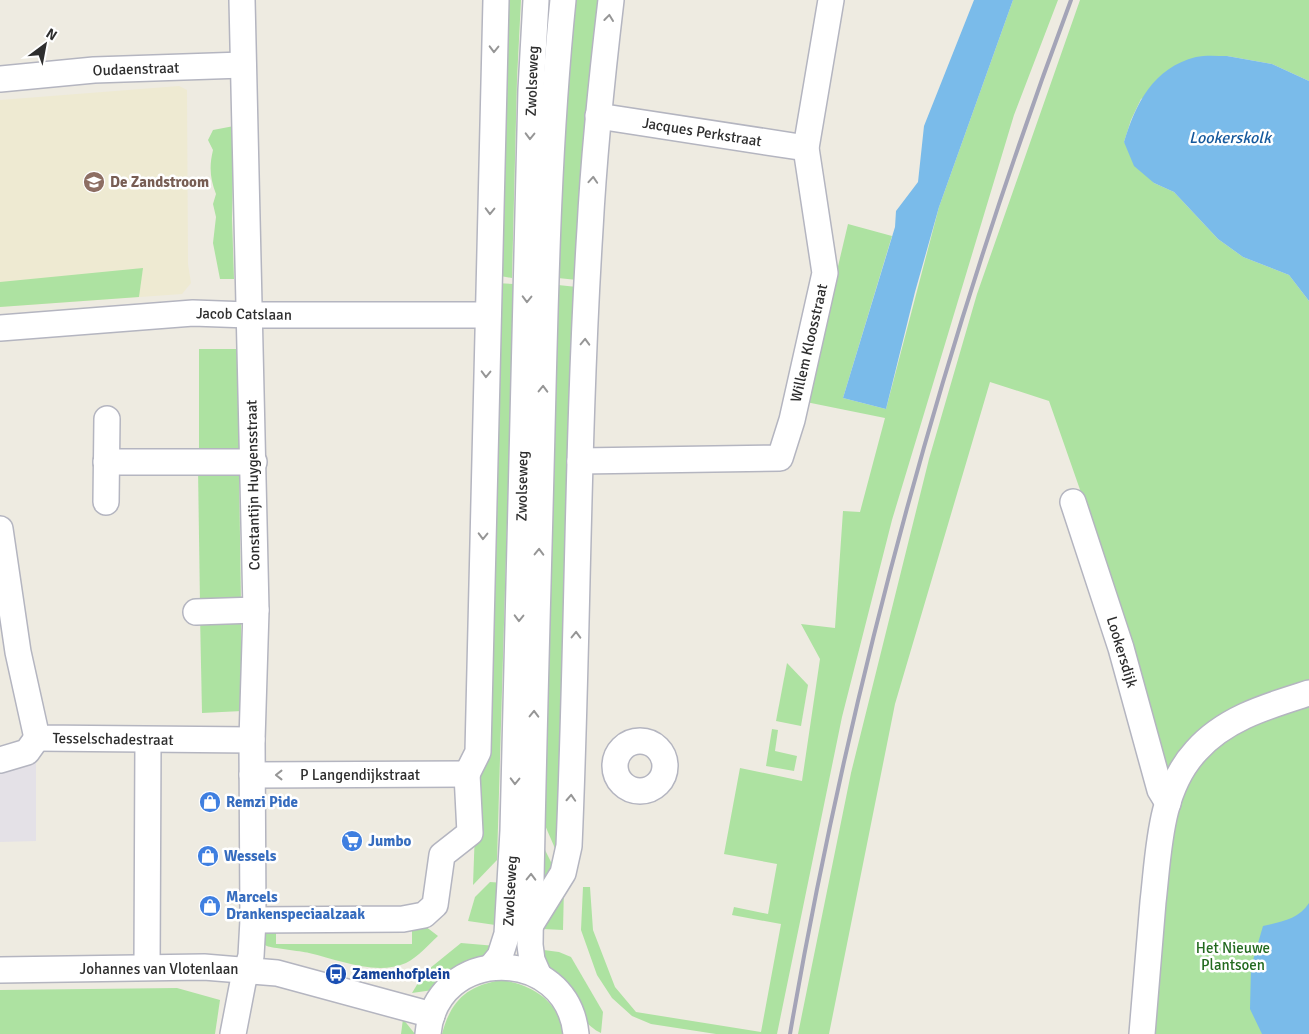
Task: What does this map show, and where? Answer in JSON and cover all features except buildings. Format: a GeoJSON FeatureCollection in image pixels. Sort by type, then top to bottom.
{"type":"FeatureCollection","features":[{"type":"Feature","properties":{"kind":"street","name":"Constantijn Huygensstraat"},"geometry":{"type":"LineString","coordinates":[[233,1034],[251,956],[253,920],[252,740],[256,610],[242,0]]}},
{"type":"Feature","properties":{"kind":"street"},"geometry":{"type":"LineString","coordinates":[[253,920],[403,918],[424,915],[435,905],[442,855],[470,833],[467,774],[478,752],[496,0]]}},
{"type":"Feature","properties":{"kind":"street","name":"Zwolseweg"},"geometry":{"type":"LineString","coordinates":[[491,967],[500,956],[507,934],[514,831],[531,90],[536,0]]}},
{"type":"Feature","properties":{"kind":"street","name":"Zwolseweg"},"geometry":{"type":"LineString","coordinates":[[539,976],[532,960],[530,926],[546,251],[553,94],[563,0]]}},
{"type":"Feature","properties":{"kind":"street","name":"Zwolseweg"},"geometry":{"type":"LineString","coordinates":[[530,926],[564,873],[569,846],[580,461],[590,229],[598,116],[611,0]]}},
{"type":"Feature","properties":{"kind":"street","name":"Willem Kloosstraat"},"geometry":{"type":"LineString","coordinates":[[580,461],[780,458],[792,420],[825,273],[806,148],[831,0]]}},
{"type":"Feature","properties":{"kind":"street","name":"Oudaenstraat"},"geometry":{"type":"LineString","coordinates":[[0,79],[94,70],[243,65]]}},
{"type":"Feature","properties":{"kind":"street","name":"Jacques Perkstraat"},"geometry":{"type":"LineString","coordinates":[[598,116],[806,148]]}},
{"type":"Feature","properties":{"kind":"street","name":"Jacob Catslaan"},"geometry":{"type":"LineString","coordinates":[[0,328],[192,313],[248,315],[488,315]]}},
{"type":"Feature","properties":{"kind":"street"},"geometry":{"type":"LineString","coordinates":[[106,502],[107,419]]}},
{"type":"Feature","properties":{"kind":"street"},"geometry":{"type":"LineString","coordinates":[[106,462],[254,462]]}},
{"type":"Feature","properties":{"kind":"street","name":"Lookersdijk"},"geometry":{"type":"LineString","coordinates":[[1073,502],[1129,674],[1160,790],[1168,803]]}},
{"type":"Feature","properties":{"kind":"street","name":"Tesselschadestraat"},"geometry":{"type":"LineString","coordinates":[[0,529],[18,652],[37,738],[252,740]]}},
{"type":"Feature","properties":{"kind":"street"},"geometry":{"type":"LineString","coordinates":[[196,612],[256,610]]}},
{"type":"Feature","properties":{"kind":"street"},"geometry":{"type":"LineString","coordinates":[[1142,1034],[1160,836],[1168,803],[1186,763],[1211,737],[1254,710],[1309,693]]}},
{"type":"Feature","properties":{"kind":"street"},"geometry":{"type":"LineString","coordinates":[[0,760],[27,752],[37,738]]}},
{"type":"Feature","properties":{"kind":"street"},"geometry":{"type":"LineString","coordinates":[[147,967],[148,740]]}},
{"type":"Feature","properties":{"kind":"street"},"geometry":{"type":"LineString","coordinates":[[573,756],[615,761]]}},
{"type":"Feature","properties":{"kind":"street","name":"P Langendijkstraat"},"geometry":{"type":"LineString","coordinates":[[252,775],[467,774]]}},
{"type":"Feature","properties":{"kind":"street","name":"Johannes van Vlotenlaan"},"geometry":{"type":"LineString","coordinates":[[0,970],[147,967],[204,967],[247,970],[292,976],[430,1024]]}},
{"type":"Feature","properties":{"kind":"street"},"geometry":{"type":"LineString","coordinates":[[430,1024],[442,998],[455,983],[466,976],[491,967],[516,968],[539,976],[553,987],[564,1000],[572,1015],[578,1033]]}},
{"type":"Feature","properties":{"kind":"shaded area","name":"De Zandstroom"},"geometry":{"type":"Polygon","coordinates":[[[179,86],[187,90],[188,264],[191,283],[182,294],[0,307],[0,100],[179,86]]]}},
{"type":"Feature","properties":{"kind":"shaded area"},"geometry":{"type":"Polygon","coordinates":[[[0,748],[36,757],[36,841],[0,842],[0,748]]]}},
{"type":"Feature","properties":{"kind":"green space"},"geometry":{"type":"Polygon","coordinates":[[[501,0],[521,0],[512,278],[495,275],[501,0]]]}},
{"type":"Feature","properties":{"kind":"green space"},"geometry":{"type":"Polygon","coordinates":[[[575,0],[601,0],[577,280],[558,278],[561,183],[575,0]]]}},
{"type":"Feature","properties":{"kind":"green space"},"geometry":{"type":"Polygon","coordinates":[[[1013,0],[1058,0],[1014,115],[892,520],[842,717],[777,1034],[716,1034],[651,1024],[632,1016],[612,998],[597,975],[581,930],[583,887],[590,887],[593,930],[615,987],[636,1012],[761,1032],[781,924],[732,915],[734,907],[768,914],[777,864],[724,854],[740,768],[802,781],[820,659],[801,624],[835,628],[843,511],[860,512],[885,418],[806,402],[848,224],[892,236],[843,398],[886,409],[939,207],[1013,0]]]}},
{"type":"Feature","properties":{"kind":"green space"},"geometry":{"type":"Polygon","coordinates":[[[1080,0],[1309,0],[1309,81],[1272,64],[1227,56],[1141,99],[1131,120],[1124,142],[1154,183],[1174,192],[1218,239],[1243,257],[1289,275],[1309,301],[1309,688],[1231,717],[1166,787],[1099,544],[1049,401],[990,382],[895,704],[829,1034],[798,1034],[851,773],[929,459],[977,294],[1080,0]]]}},
{"type":"Feature","properties":{"kind":"green space"},"geometry":{"type":"Polygon","coordinates":[[[234,126],[232,218],[234,279],[220,279],[213,243],[216,217],[213,204],[216,194],[211,172],[213,150],[208,140],[213,130],[234,126]]]}},
{"type":"Feature","properties":{"kind":"green space"},"geometry":{"type":"Polygon","coordinates":[[[143,268],[139,297],[0,307],[0,282],[143,268]]]}},
{"type":"Feature","properties":{"kind":"green space"},"geometry":{"type":"Polygon","coordinates":[[[495,283],[514,284],[497,860],[473,885],[495,283]]]}},
{"type":"Feature","properties":{"kind":"green space"},"geometry":{"type":"Polygon","coordinates":[[[558,285],[577,287],[557,853],[544,823],[558,285]]]}},
{"type":"Feature","properties":{"kind":"green space"},"geometry":{"type":"Polygon","coordinates":[[[199,349],[239,349],[239,457],[199,459],[199,349]]]}},
{"type":"Feature","properties":{"kind":"green space"},"geometry":{"type":"Polygon","coordinates":[[[198,468],[239,469],[241,604],[200,604],[198,468]]]}},
{"type":"Feature","properties":{"kind":"green space"},"geometry":{"type":"Polygon","coordinates":[[[241,614],[242,711],[202,713],[200,615],[241,614]]]}},
{"type":"Feature","properties":{"kind":"green space"},"geometry":{"type":"Polygon","coordinates":[[[787,663],[808,685],[801,726],[776,721],[787,663]]]}},
{"type":"Feature","properties":{"kind":"green space","name":"Het Nieuwe Plantsoen"},"geometry":{"type":"Polygon","coordinates":[[[1309,698],[1309,1034],[1148,1034],[1170,815],[1182,779],[1234,728],[1309,698]]]}},
{"type":"Feature","properties":{"kind":"green space"},"geometry":{"type":"Polygon","coordinates":[[[772,729],[778,730],[775,751],[797,756],[794,771],[766,766],[772,729]]]}},
{"type":"Feature","properties":{"kind":"green space"},"geometry":{"type":"Polygon","coordinates":[[[540,840],[553,866],[535,902],[540,840]]]}},
{"type":"Feature","properties":{"kind":"green space"},"geometry":{"type":"Polygon","coordinates":[[[490,882],[504,883],[502,926],[468,921],[475,897],[490,882]]]}},
{"type":"Feature","properties":{"kind":"green space"},"geometry":{"type":"Polygon","coordinates":[[[564,887],[563,930],[543,929],[564,887]]]}},
{"type":"Feature","properties":{"kind":"green space"},"geometry":{"type":"Polygon","coordinates":[[[425,926],[438,936],[419,954],[406,963],[394,967],[382,968],[345,963],[309,953],[270,947],[265,945],[263,941],[268,930],[276,930],[276,944],[412,944],[412,929],[425,926]]]}},
{"type":"Feature","properties":{"kind":"green space"},"geometry":{"type":"Polygon","coordinates":[[[461,943],[496,946],[492,955],[433,990],[412,993],[424,973],[461,943]]]}},
{"type":"Feature","properties":{"kind":"green space"},"geometry":{"type":"Polygon","coordinates":[[[536,949],[559,952],[571,957],[603,1012],[601,1033],[592,1028],[583,1019],[564,996],[536,949]]]}},
{"type":"Feature","properties":{"kind":"green space"},"geometry":{"type":"Polygon","coordinates":[[[501,980],[523,985],[542,996],[556,1012],[561,1022],[563,1034],[442,1034],[450,1012],[462,996],[479,986],[501,980]]]}},
{"type":"Feature","properties":{"kind":"green space"},"geometry":{"type":"Polygon","coordinates":[[[177,988],[220,1000],[215,1034],[0,1034],[0,990],[177,988]]]}},
{"type":"Feature","properties":{"kind":"green space"},"geometry":{"type":"Polygon","coordinates":[[[403,1019],[415,1034],[401,1034],[403,1019]]]}},
{"type":"Feature","properties":{"kind":"water"},"geometry":{"type":"Polygon","coordinates":[[[974,0],[1013,0],[939,207],[915,292],[886,409],[843,398],[895,227],[896,211],[918,182],[924,126],[974,0]]]}},
{"type":"Feature","properties":{"kind":"water","name":"Lookerskolk"},"geometry":{"type":"Polygon","coordinates":[[[1227,56],[1272,64],[1309,81],[1309,301],[1289,275],[1243,257],[1218,239],[1174,192],[1154,183],[1134,166],[1124,142],[1134,114],[1148,89],[1157,78],[1181,62],[1196,57],[1227,56]]]}},
{"type":"Feature","properties":{"kind":"water"},"geometry":{"type":"Polygon","coordinates":[[[1309,903],[1309,1034],[1262,1034],[1250,1009],[1251,967],[1263,926],[1295,916],[1309,903]]]}},
{"type":"Feature","properties":{"kind":"railway"},"geometry":{"type":"LineString","coordinates":[[790,1034],[814,902],[842,771],[906,510],[943,381],[983,253],[1071,0]]}},
{"type":"Feature","properties":{"kind":"place","name":"De Zandstroom"},"geometry":{"type":"Point","coordinates":[94,182]}},
{"type":"Feature","properties":{"kind":"place","name":"Remzi Pide"},"geometry":{"type":"Point","coordinates":[210,802]}},
{"type":"Feature","properties":{"kind":"place","name":"Jumbo"},"geometry":{"type":"Point","coordinates":[352,841]}},
{"type":"Feature","properties":{"kind":"place","name":"Wessels"},"geometry":{"type":"Point","coordinates":[208,856]}},
{"type":"Feature","properties":{"kind":"place","name":"Marcels Drankenspeciaalzaak"},"geometry":{"type":"Point","coordinates":[210,906]}},
{"type":"Feature","properties":{"kind":"place","name":"Zamenhofplein"},"geometry":{"type":"Point","coordinates":[336,974]}}]}
